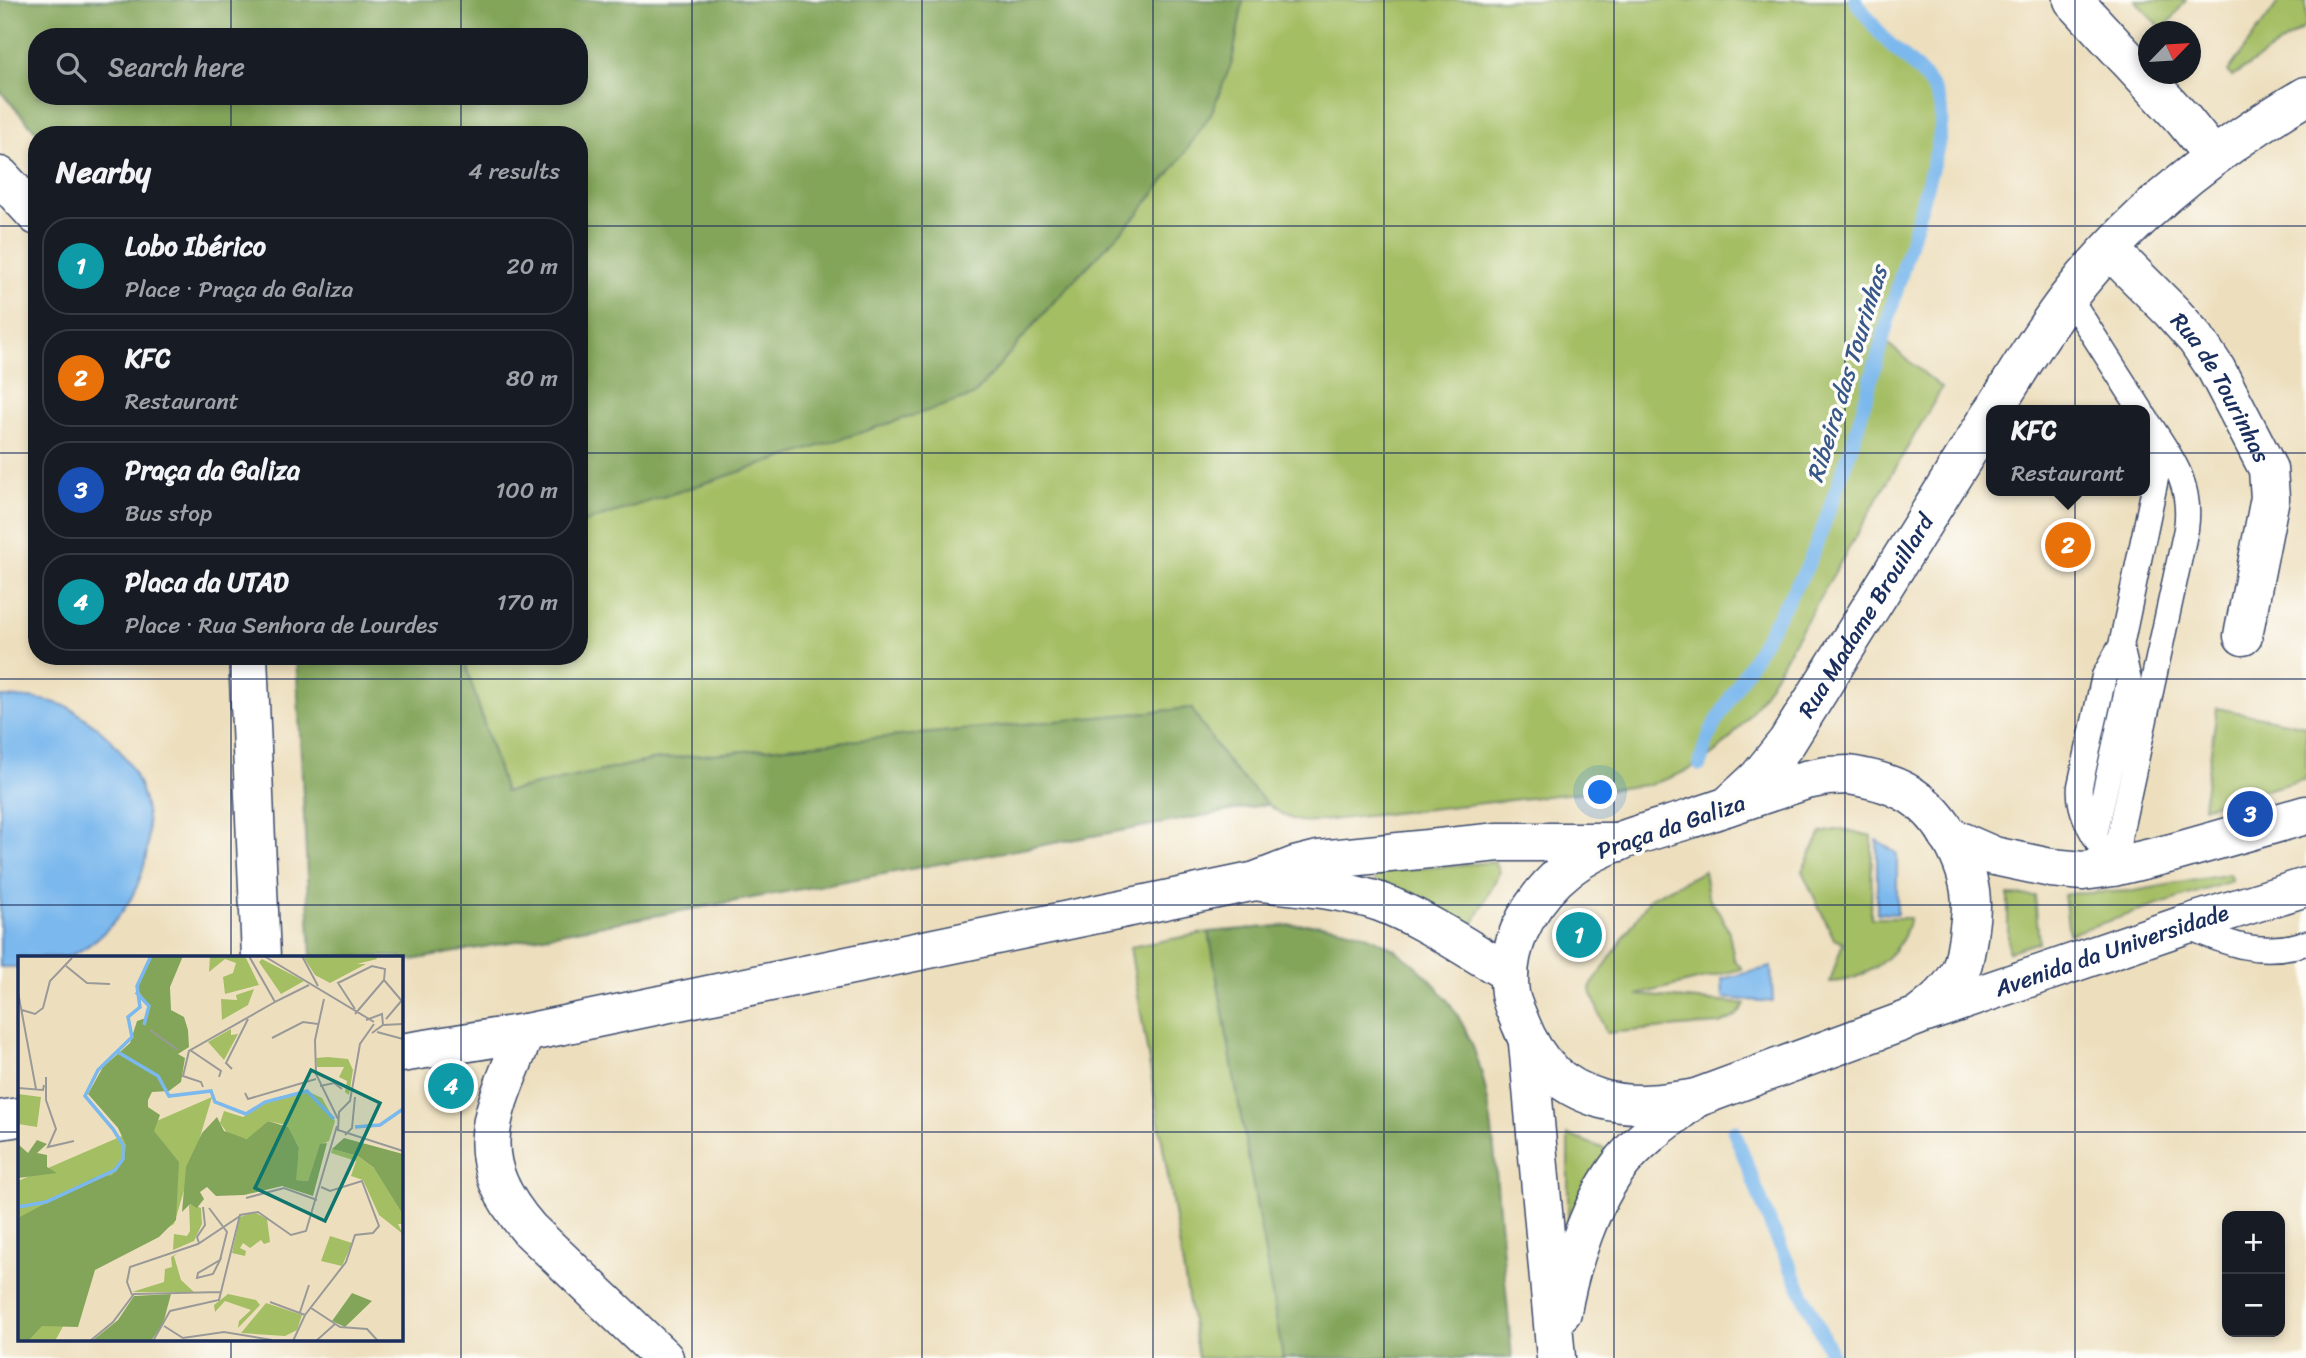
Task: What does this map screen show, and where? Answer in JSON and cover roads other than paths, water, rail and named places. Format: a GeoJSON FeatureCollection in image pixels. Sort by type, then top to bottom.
{"type":"FeatureCollection","features":[{"type":"Feature","properties":{"kind":"main road"},"geometry":{"type":"LineString","coordinates":[[2073,0],[2183,119],[2213,156]]}},
{"type":"Feature","properties":{"kind":"main road","name":"Rua Madame Brouillard"},"geometry":{"type":"LineString","coordinates":[[1996,405],[2068,297],[2148,212],[2213,156],[2306,96]]}},
{"type":"Feature","properties":{"kind":"main road"},"geometry":{"type":"LineString","coordinates":[[0,176],[28,206]]}},
{"type":"Feature","properties":{"kind":"main road","name":"Rua de Tourinhas"},"geometry":{"type":"LineString","coordinates":[[2110,250],[2196,339],[2216,369],[2268,469],[2270,498],[2243,636]]}},
{"type":"Feature","properties":{"kind":"main road","name":"Rua Madame Brouillard"},"geometry":{"type":"LineString","coordinates":[[1728,807],[1758,778],[1787,742],[1986,422]]}},
{"type":"Feature","properties":{"kind":"main road"},"geometry":{"type":"LineString","coordinates":[[247,665],[261,956]]}},
{"type":"Feature","properties":{"kind":"main road","name":"Praça da Galiza"},"geometry":{"type":"LineString","coordinates":[[1827,776],[1867,778],[1909,794],[1921,802],[1948,836],[1962,860],[1968,881],[1971,904],[1966,949],[1962,967],[1952,984],[1940,999],[1918,1016],[1696,1098],[1661,1104],[1602,1099],[1571,1087],[1553,1076],[1528,1043],[1510,995],[1509,973],[1515,943],[1528,912],[1542,894],[1579,861],[1619,842],[1806,780],[1827,776]]}},
{"type":"Feature","properties":{"kind":"main road"},"geometry":{"type":"LineString","coordinates":[[1948,836],[1994,856],[2052,868],[2083,870],[2104,851],[2172,853],[2306,815]]}},
{"type":"Feature","properties":{"kind":"main road"},"geometry":{"type":"LineString","coordinates":[[402,1053],[526,1032],[1256,881],[1295,866],[1330,859],[1499,842],[1619,842]]}},
{"type":"Feature","properties":{"kind":"main road"},"geometry":{"type":"LineString","coordinates":[[1256,881],[1346,893],[1380,902],[1410,916],[1509,973]]}},
{"type":"Feature","properties":{"kind":"main road","name":"Avenida da Universidade"},"geometry":{"type":"LineString","coordinates":[[1918,1016],[2184,925],[2306,887]]}},
{"type":"Feature","properties":{"kind":"main road"},"geometry":{"type":"LineString","coordinates":[[526,1032],[494,1110],[489,1133],[491,1160],[499,1185],[512,1208],[529,1229],[664,1358]]}},
{"type":"Feature","properties":{"kind":"main road"},"geometry":{"type":"LineString","coordinates":[[1528,1043],[1556,1355]]}},
{"type":"Feature","properties":{"kind":"main road"},"geometry":{"type":"LineString","coordinates":[[1556,1355],[1571,1274],[1588,1223],[1603,1193],[1622,1162],[1638,1145],[1696,1098]]}},
{"type":"Feature","properties":{"kind":"main road"},"geometry":{"type":"LineString","coordinates":[[0,1120],[18,1117]]}},
{"type":"Feature","properties":{"kind":"lane"},"geometry":{"type":"LineString","coordinates":[[2068,297],[2138,405]]}},
{"type":"Feature","properties":{"kind":"lane"},"geometry":{"type":"LineString","coordinates":[[2104,851],[2188,518],[2188,498],[2182,478],[2150,425]]}},
{"type":"Feature","properties":{"kind":"lane"},"geometry":{"type":"LineString","coordinates":[[2104,851],[2081,807],[2081,779],[2104,676],[2120,646],[2163,445]]}},
{"type":"Feature","properties":{"kind":"lane"},"geometry":{"type":"LineString","coordinates":[[2184,925],[2233,945],[2252,949],[2273,950],[2306,943]]}},
{"type":"Feature","properties":{"kind":"water"},"geometry":{"type":"Polygon","coordinates":[[[0,697],[26,698],[68,707],[109,738],[127,761],[140,787],[147,815],[148,843],[143,871],[131,898],[103,933],[68,956],[18,956],[18,967],[0,967],[0,697]]]}},
{"type":"Feature","properties":{"kind":"water"},"geometry":{"type":"Polygon","coordinates":[[[1877,840],[1897,854],[1897,914],[1877,913],[1877,840]]]}},
{"type":"Feature","properties":{"kind":"water"},"geometry":{"type":"Polygon","coordinates":[[[1771,967],[1773,1002],[1723,998],[1722,979],[1771,967]]]}},
{"type":"Feature","properties":{"kind":"waterway","name":"Ribeira das Tourinhas"},"geometry":{"type":"LineString","coordinates":[[1700,765],[1713,727],[1806,569],[1821,533],[1854,439],[1937,150],[1941,113],[1935,91],[1923,75],[1881,34],[1855,0]]}},
{"type":"Feature","properties":{"kind":"waterway","name":"Ribeira das Tourinhas"},"geometry":{"type":"LineString","coordinates":[[1734,1131],[1771,1226],[1833,1358]]}},
{"type":"Feature","properties":{"kind":"place","name":"KFC"},"geometry":{"type":"Point","coordinates":[2068,545]}},
{"type":"Feature","properties":{"kind":"place","name":"Praça da Galiza"},"geometry":{"type":"Point","coordinates":[2250,814]}},
{"type":"Feature","properties":{"kind":"place","name":"Lobo Ibérico"},"geometry":{"type":"Point","coordinates":[1579,935]}},
{"type":"Feature","properties":{"kind":"place","name":"Placa da UTAD"},"geometry":{"type":"Point","coordinates":[451,1086]}}]}
